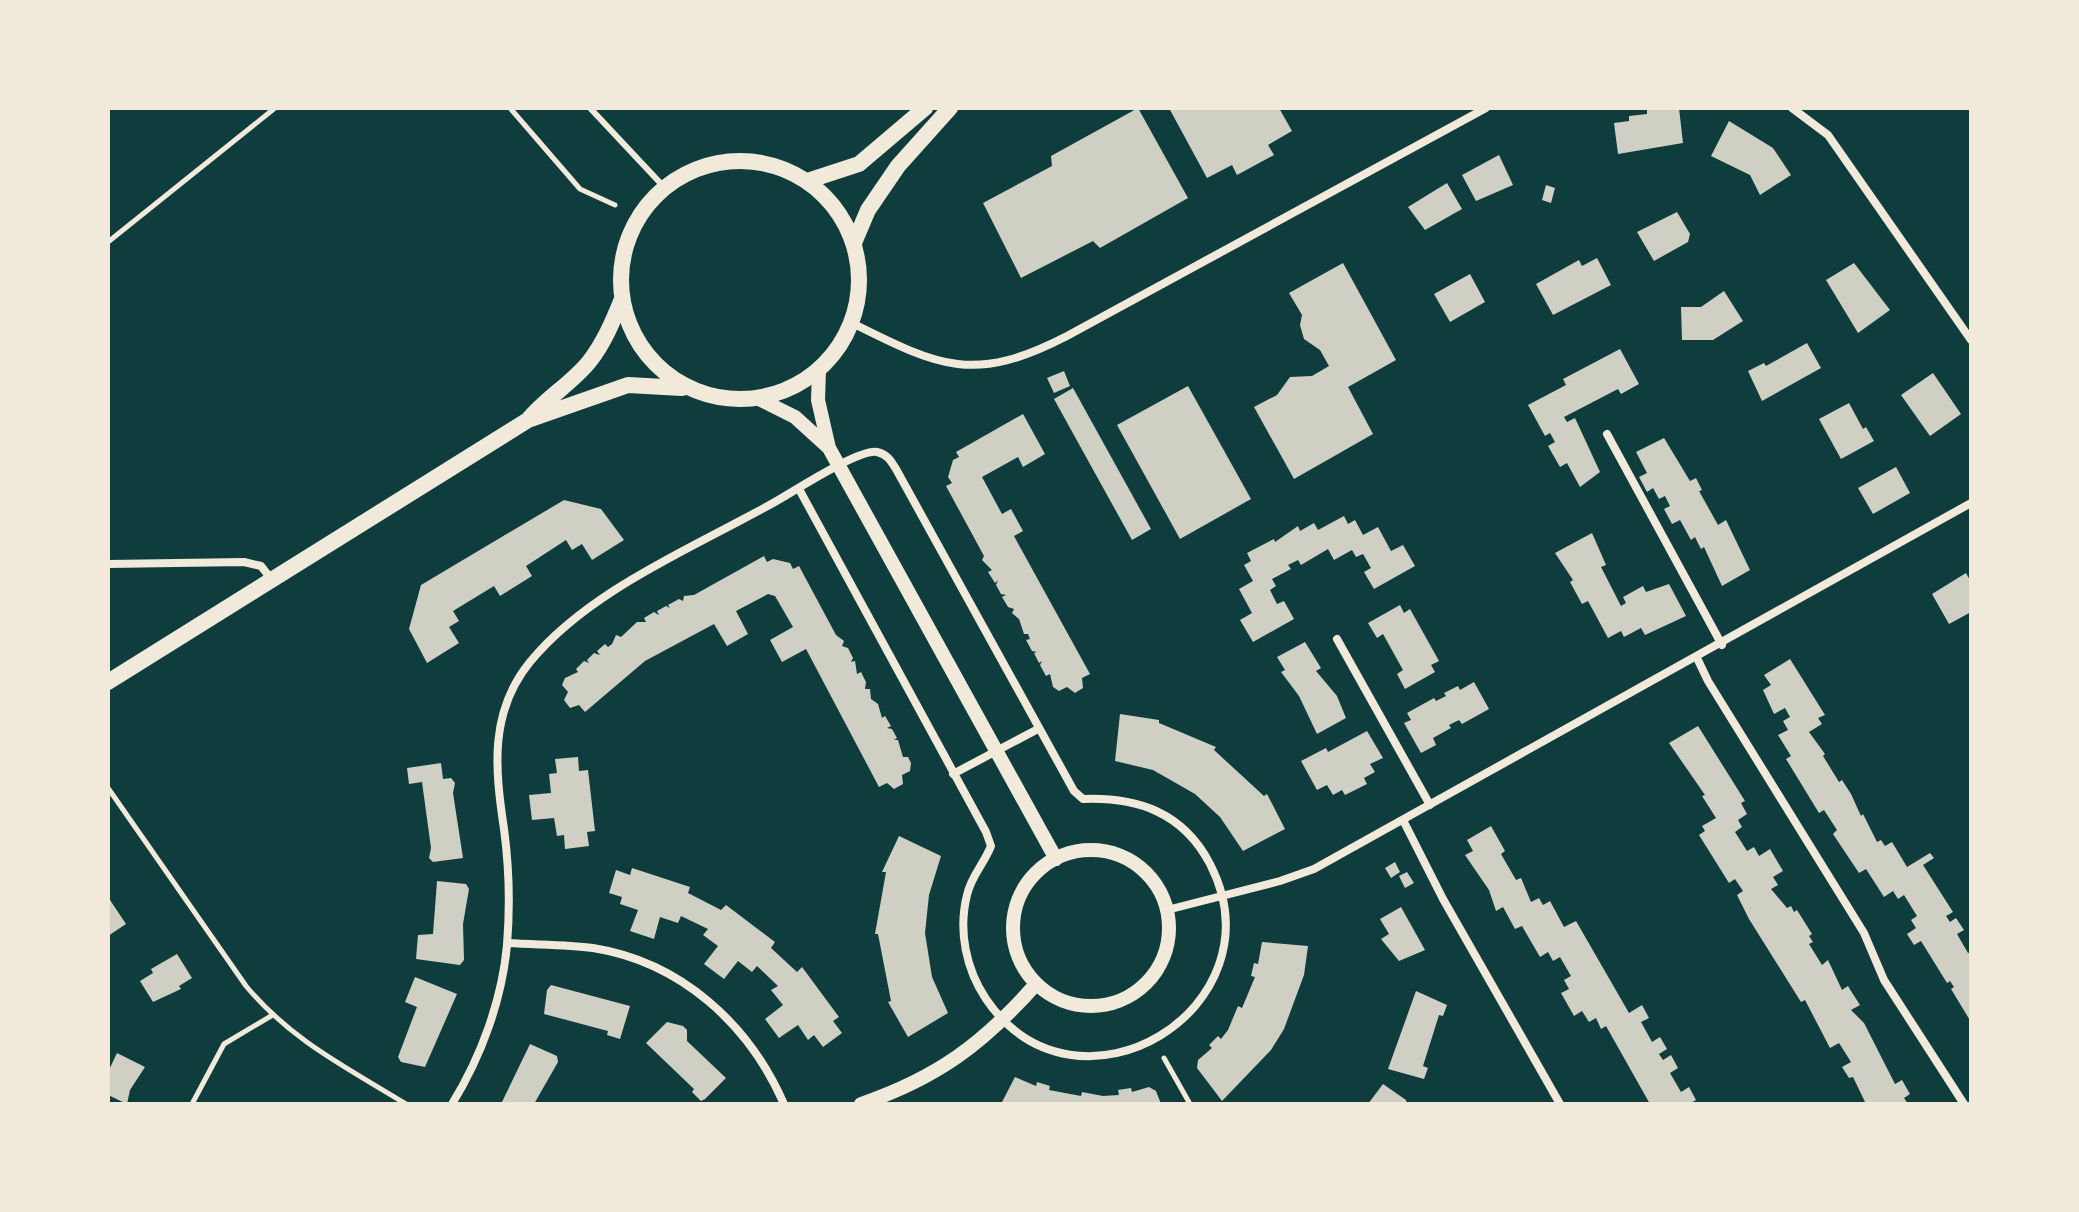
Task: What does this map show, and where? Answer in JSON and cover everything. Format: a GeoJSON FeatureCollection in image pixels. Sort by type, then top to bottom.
{"type":"FeatureCollection","features":[{"type":"Feature","properties":{"kind":"main road"},"geometry":{"type":"LineString","coordinates":[[807,181],[859,164],[925,108]]}},
{"type":"Feature","properties":{"kind":"main road"},"geometry":{"type":"LineString","coordinates":[[854,243],[868,210],[898,166],[950,108]]}},
{"type":"Feature","properties":{"kind":"main road"},"geometry":{"type":"LineString","coordinates":[[108,682],[528,420],[628,385],[691,389],[724,398],[757,398],[788,388],[819,370],[838,349],[852,323],[859,297],[859,270],[854,243],[829,201],[807,181],[764,164],[738,162],[712,165],[665,188],[646,208],[632,232],[623,258],[623,298],[635,338],[651,360],[691,389]]}},
{"type":"Feature","properties":{"kind":"main road"},"geometry":{"type":"LineString","coordinates":[[528,420],[542,403],[588,363],[610,329],[623,298]]}},
{"type":"Feature","properties":{"kind":"street"},"geometry":{"type":"LineString","coordinates":[[852,323],[909,352],[942,362],[966,367],[1013,361],[1067,336],[1486,108]]}},
{"type":"Feature","properties":{"kind":"street"},"geometry":{"type":"LineString","coordinates":[[1792,108],[1828,135],[1971,340]]}},
{"type":"Feature","properties":{"kind":"street"},"geometry":{"type":"LineString","coordinates":[[819,370],[816,385],[829,448],[1056,859]]}},
{"type":"Feature","properties":{"kind":"street"},"geometry":{"type":"LineString","coordinates":[[757,398],[795,417],[829,448]]}},
{"type":"Feature","properties":{"kind":"street"},"geometry":{"type":"LineString","coordinates":[[1607,434],[1722,645]]}},
{"type":"Feature","properties":{"kind":"street"},"geometry":{"type":"LineString","coordinates":[[452,1104],[483,1043],[507,943],[504,832],[495,768],[504,709],[513,687],[530,663],[576,616],[799,489],[873,451],[890,459],[1038,729],[1083,799],[1137,802],[1178,825],[1209,862],[1221,897],[1225,932],[1213,979],[1194,1009],[1167,1034],[1123,1053],[1075,1055],[1029,1039],[1004,1020],[979,988],[964,943],[967,895],[974,872],[991,846],[799,489]]}},
{"type":"Feature","properties":{"kind":"street"},"geometry":{"type":"LineString","coordinates":[[1167,910],[1314,869],[1722,645],[1971,503]]}},
{"type":"Feature","properties":{"kind":"street"},"geometry":{"type":"LineString","coordinates":[[108,564],[244,562],[261,566],[272,580]]}},
{"type":"Feature","properties":{"kind":"street"},"geometry":{"type":"LineString","coordinates":[[1337,639],[1430,805]]}},
{"type":"Feature","properties":{"kind":"street"},"geometry":{"type":"LineString","coordinates":[[1697,658],[1708,681],[1864,933],[1884,980],[1964,1104]]}},
{"type":"Feature","properties":{"kind":"street"},"geometry":{"type":"LineString","coordinates":[[953,774],[1038,729]]}},
{"type":"Feature","properties":{"kind":"street"},"geometry":{"type":"LineString","coordinates":[[1403,820],[1443,899],[1560,1104]]}},
{"type":"Feature","properties":{"kind":"street"},"geometry":{"type":"LineString","coordinates":[[1090,850],[1124,857],[1152,879],[1167,910],[1169,930],[1158,968],[1129,996],[1111,1004],[1071,1004],[1036,984],[1019,960],[1014,916],[1032,877],[1056,859],[1090,850]]}},
{"type":"Feature","properties":{"kind":"street"},"geometry":{"type":"LineString","coordinates":[[507,943],[606,951],[638,960],[681,980],[716,1007],[747,1041],[784,1104]]}},
{"type":"Feature","properties":{"kind":"street"},"geometry":{"type":"LineString","coordinates":[[861,1104],[909,1086],[954,1062],[1004,1020],[1036,984]]}},
{"type":"Feature","properties":{"kind":"lane"},"geometry":{"type":"LineString","coordinates":[[590,108],[665,188]]}},
{"type":"Feature","properties":{"kind":"path"},"geometry":{"type":"LineString","coordinates":[[108,242],[275,108]]}},
{"type":"Feature","properties":{"kind":"path"},"geometry":{"type":"LineString","coordinates":[[510,108],[580,189],[615,205]]}},
{"type":"Feature","properties":{"kind":"path"},"geometry":{"type":"LineString","coordinates":[[108,788],[237,974],[271,1016],[291,1034],[406,1104]]}},
{"type":"Feature","properties":{"kind":"path"},"geometry":{"type":"LineString","coordinates":[[192,1104],[224,1044],[271,1016]]}},
{"type":"Feature","properties":{"kind":"path"},"geometry":{"type":"LineString","coordinates":[[1164,1058],[1190,1104]]}},
{"type":"Feature","properties":{"kind":"building"},"geometry":{"type":"Polygon","coordinates":[[[1138,108],[1188,198],[1100,248],[1093,241],[1021,278],[983,203],[1052,166],[1051,156],[1138,108]]]}},
{"type":"Feature","properties":{"kind":"building"},"geometry":{"type":"Polygon","coordinates":[[[1169,108],[1279,108],[1292,131],[1268,145],[1274,155],[1237,175],[1232,165],[1207,178],[1169,108]]]}},
{"type":"Feature","properties":{"kind":"building"},"geometry":{"type":"Polygon","coordinates":[[[1679,108],[1683,143],[1618,154],[1614,123],[1629,121],[1629,116],[1647,114],[1647,110],[1679,108]]]}},
{"type":"Feature","properties":{"kind":"building"},"geometry":{"type":"Polygon","coordinates":[[[1729,121],[1773,148],[1791,175],[1760,195],[1750,175],[1711,156],[1729,121]]]}},
{"type":"Feature","properties":{"kind":"building"},"geometry":{"type":"Polygon","coordinates":[[[1499,155],[1513,185],[1476,201],[1462,175],[1499,155]]]}},
{"type":"Feature","properties":{"kind":"building"},"geometry":{"type":"Polygon","coordinates":[[[1447,183],[1462,209],[1425,230],[1408,207],[1447,183]]]}},
{"type":"Feature","properties":{"kind":"building"},"geometry":{"type":"Polygon","coordinates":[[[1546,185],[1555,188],[1551,203],[1542,200],[1546,185]]]}},
{"type":"Feature","properties":{"kind":"building"},"geometry":{"type":"Polygon","coordinates":[[[1677,212],[1690,234],[1688,242],[1654,261],[1637,232],[1677,212]]]}},
{"type":"Feature","properties":{"kind":"building"},"geometry":{"type":"Polygon","coordinates":[[[1597,258],[1611,285],[1553,315],[1536,284],[1579,260],[1582,266],[1597,258]]]}},
{"type":"Feature","properties":{"kind":"building"},"geometry":{"type":"Polygon","coordinates":[[[1343,263],[1396,360],[1348,387],[1373,434],[1294,479],[1254,407],[1277,395],[1290,377],[1312,376],[1329,366],[1320,350],[1304,339],[1300,325],[1302,315],[1289,293],[1343,263]]]}},
{"type":"Feature","properties":{"kind":"building"},"geometry":{"type":"Polygon","coordinates":[[[1854,263],[1890,310],[1858,333],[1826,280],[1854,263]]]}},
{"type":"Feature","properties":{"kind":"building"},"geometry":{"type":"Polygon","coordinates":[[[1470,274],[1485,302],[1450,322],[1434,294],[1470,274]]]}},
{"type":"Feature","properties":{"kind":"building"},"geometry":{"type":"Polygon","coordinates":[[[1724,291],[1743,321],[1713,340],[1682,340],[1681,307],[1701,307],[1724,291]]]}},
{"type":"Feature","properties":{"kind":"building"},"geometry":{"type":"Polygon","coordinates":[[[1807,343],[1821,368],[1762,401],[1748,371],[1764,363],[1766,366],[1807,343]]]}},
{"type":"Feature","properties":{"kind":"building"},"geometry":{"type":"Polygon","coordinates":[[[1620,349],[1639,384],[1621,394],[1618,389],[1564,417],[1567,422],[1575,418],[1600,472],[1580,487],[1567,463],[1560,467],[1548,446],[1555,442],[1550,433],[1545,436],[1528,405],[1566,385],[1563,379],[1620,349]]]}},
{"type":"Feature","properties":{"kind":"building"},"geometry":{"type":"Polygon","coordinates":[[[1064,371],[1070,386],[1054,393],[1047,378],[1064,371]]]}},
{"type":"Feature","properties":{"kind":"building"},"geometry":{"type":"Polygon","coordinates":[[[1933,373],[1961,414],[1930,436],[1901,395],[1933,373]]]}},
{"type":"Feature","properties":{"kind":"building"},"geometry":{"type":"Polygon","coordinates":[[[1188,386],[1251,499],[1180,539],[1117,425],[1188,386]]]}},
{"type":"Feature","properties":{"kind":"building"},"geometry":{"type":"Polygon","coordinates":[[[1073,388],[1151,529],[1132,540],[1054,399],[1073,388]]]}},
{"type":"Feature","properties":{"kind":"building"},"geometry":{"type":"Polygon","coordinates":[[[1849,403],[1863,429],[1866,427],[1874,441],[1841,459],[1819,419],[1849,403]]]}},
{"type":"Feature","properties":{"kind":"building"},"geometry":{"type":"Polygon","coordinates":[[[1023,414],[1045,454],[1023,467],[1018,457],[982,477],[1002,514],[1011,509],[1023,531],[1014,536],[1090,674],[1082,678],[1083,688],[1075,693],[1067,687],[1059,691],[1053,687],[1050,674],[1046,676],[1040,665],[1042,661],[1039,663],[1034,653],[1037,652],[1032,651],[1026,640],[1030,639],[1028,634],[1024,634],[1019,619],[1012,613],[1014,609],[1008,607],[1002,597],[1006,595],[1001,594],[996,585],[998,580],[995,583],[988,572],[992,570],[982,560],[984,556],[946,486],[952,483],[948,477],[953,460],[959,457],[956,452],[1023,414]]]}},
{"type":"Feature","properties":{"kind":"building"},"geometry":{"type":"Polygon","coordinates":[[[1664,438],[1690,481],[1696,478],[1702,490],[1699,491],[1718,525],[1726,520],[1750,570],[1722,586],[1704,547],[1701,549],[1695,537],[1691,540],[1680,520],[1672,524],[1664,509],[1670,506],[1665,496],[1659,499],[1653,488],[1647,492],[1639,477],[1647,473],[1636,452],[1664,438]]]}},
{"type":"Feature","properties":{"kind":"building"},"geometry":{"type":"Polygon","coordinates":[[[1896,467],[1910,493],[1873,514],[1858,488],[1896,467]]]}},
{"type":"Feature","properties":{"kind":"building"},"geometry":{"type":"Polygon","coordinates":[[[564,500],[601,509],[624,540],[592,560],[582,544],[572,550],[566,540],[526,566],[532,576],[500,596],[494,586],[453,611],[459,621],[449,627],[459,643],[427,663],[409,629],[421,585],[564,500]]]}},
{"type":"Feature","properties":{"kind":"building"},"geometry":{"type":"Polygon","coordinates":[[[1344,516],[1348,524],[1355,520],[1363,535],[1378,527],[1391,551],[1403,545],[1415,566],[1374,589],[1364,572],[1371,568],[1363,554],[1356,557],[1352,550],[1334,560],[1328,549],[1301,565],[1298,560],[1288,565],[1291,569],[1272,579],[1276,586],[1270,590],[1277,604],[1284,601],[1294,619],[1253,642],[1240,620],[1252,613],[1239,589],[1253,581],[1244,565],[1251,561],[1247,553],[1274,539],[1275,542],[1298,526],[1300,531],[1314,523],[1318,530],[1344,516]]]}},
{"type":"Feature","properties":{"kind":"building"},"geometry":{"type":"Polygon","coordinates":[[[1592,533],[1606,565],[1601,567],[1621,606],[1626,603],[1623,597],[1643,586],[1646,592],[1669,584],[1686,616],[1645,635],[1641,628],[1624,637],[1621,631],[1608,638],[1588,601],[1582,604],[1570,582],[1573,580],[1555,553],[1592,533]]]}},
{"type":"Feature","properties":{"kind":"building"},"geometry":{"type":"Polygon","coordinates":[[[764,556],[767,562],[773,559],[790,563],[793,569],[799,566],[836,635],[844,641],[842,646],[848,648],[853,658],[851,662],[855,661],[857,674],[861,672],[866,682],[865,689],[870,689],[871,699],[878,704],[882,718],[885,716],[891,726],[887,728],[892,729],[897,738],[894,740],[898,740],[903,757],[908,757],[911,763],[910,771],[902,775],[903,784],[894,789],[887,783],[879,787],[806,649],[782,662],[770,640],[793,627],[775,596],[768,594],[736,611],[748,634],[727,646],[714,624],[645,661],[585,712],[579,705],[570,708],[564,700],[568,692],[562,685],[565,678],[578,672],[576,669],[584,661],[589,663],[587,660],[594,653],[600,655],[597,651],[605,644],[608,647],[612,644],[616,635],[621,637],[637,622],[646,622],[644,618],[654,612],[659,615],[657,611],[666,606],[670,608],[668,605],[679,599],[683,601],[684,596],[694,595],[764,556]]]}},
{"type":"Feature","properties":{"kind":"building"},"geometry":{"type":"Polygon","coordinates":[[[1966,573],[1971,582],[1971,612],[1949,624],[1932,594],[1966,573]]]}},
{"type":"Feature","properties":{"kind":"building"},"geometry":{"type":"Polygon","coordinates":[[[1400,605],[1404,613],[1410,609],[1439,661],[1431,665],[1435,672],[1405,689],[1397,674],[1403,670],[1383,634],[1377,638],[1368,623],[1400,605]]]}},
{"type":"Feature","properties":{"kind":"building"},"geometry":{"type":"Polygon","coordinates":[[[1305,642],[1321,668],[1316,671],[1337,696],[1346,718],[1317,734],[1299,696],[1281,672],[1285,670],[1277,657],[1305,642]]]}},
{"type":"Feature","properties":{"kind":"building"},"geometry":{"type":"Polygon","coordinates":[[[1790,659],[1825,715],[1818,718],[1822,724],[1809,732],[1825,754],[1823,756],[1839,782],[1842,780],[1851,794],[1877,842],[1881,840],[1885,846],[1892,842],[1907,867],[1930,853],[1934,858],[1923,865],[1953,912],[1946,916],[1950,922],[1956,918],[1964,930],[1957,934],[1968,953],[1971,952],[1971,1022],[1951,989],[1954,987],[1950,981],[1947,983],[1921,941],[1914,945],[1907,934],[1916,928],[1911,920],[1917,916],[1904,895],[1898,899],[1893,891],[1884,897],[1866,869],[1859,873],[1833,834],[1837,830],[1824,810],[1819,813],[1786,759],[1791,756],[1778,735],[1788,730],[1783,721],[1790,717],[1785,708],[1774,714],[1763,690],[1771,685],[1764,675],[1790,659]]]}},
{"type":"Feature","properties":{"kind":"building"},"geometry":{"type":"Polygon","coordinates":[[[1474,682],[1489,709],[1462,724],[1459,720],[1449,725],[1451,728],[1433,738],[1436,745],[1421,753],[1404,723],[1411,720],[1407,713],[1434,698],[1436,701],[1446,696],[1444,693],[1458,686],[1460,690],[1474,682]]]}},
{"type":"Feature","properties":{"kind":"building"},"geometry":{"type":"Polygon","coordinates":[[[1120,714],[1159,720],[1159,723],[1216,747],[1214,750],[1264,796],[1267,794],[1285,829],[1243,851],[1220,817],[1195,794],[1153,770],[1115,761],[1120,714]]]}},
{"type":"Feature","properties":{"kind":"building"},"geometry":{"type":"Polygon","coordinates":[[[1698,726],[1745,801],[1741,803],[1747,814],[1738,820],[1742,827],[1735,832],[1747,851],[1754,847],[1759,856],[1770,849],[1783,871],[1773,877],[1778,885],[1771,889],[1787,908],[1791,906],[1794,912],[1797,910],[1812,934],[1809,936],[1813,942],[1809,944],[1822,965],[1828,960],[1842,990],[1848,986],[1860,1005],[1851,1010],[1864,1023],[1895,1084],[1902,1080],[1910,1094],[1904,1098],[1908,1104],[1866,1104],[1853,1077],[1849,1078],[1842,1067],[1851,1062],[1839,1043],[1830,1048],[1805,1000],[1801,1002],[1749,919],[1737,895],[1743,891],[1735,879],[1729,883],[1699,835],[1705,831],[1702,826],[1716,818],[1702,796],[1705,795],[1669,743],[1698,726]]]}},
{"type":"Feature","properties":{"kind":"building"},"geometry":{"type":"Polygon","coordinates":[[[1367,731],[1383,758],[1370,764],[1375,772],[1364,778],[1367,784],[1345,795],[1342,790],[1333,795],[1327,785],[1317,790],[1301,761],[1326,748],[1328,752],[1367,731]]]}},
{"type":"Feature","properties":{"kind":"building"},"geometry":{"type":"Polygon","coordinates":[[[578,757],[579,771],[588,770],[595,831],[587,832],[589,846],[565,849],[564,835],[557,836],[554,818],[532,820],[529,795],[551,793],[549,774],[557,773],[555,759],[578,757]]]}},
{"type":"Feature","properties":{"kind":"building"},"geometry":{"type":"Polygon","coordinates":[[[441,763],[443,779],[451,778],[455,783],[453,793],[463,858],[433,862],[429,858],[431,848],[422,782],[409,784],[407,768],[441,763]]]}},
{"type":"Feature","properties":{"kind":"building"},"geometry":{"type":"Polygon","coordinates":[[[1491,826],[1505,851],[1501,854],[1516,880],[1521,878],[1531,902],[1539,898],[1543,905],[1550,901],[1564,927],[1576,921],[1629,1013],[1642,1005],[1649,1018],[1641,1022],[1652,1042],[1660,1037],[1667,1049],[1659,1054],[1663,1060],[1671,1055],[1678,1068],[1670,1073],[1681,1092],[1689,1087],[1696,1100],[1689,1104],[1650,1104],[1606,1026],[1601,1029],[1596,1018],[1589,1022],[1582,1011],[1574,1016],[1561,993],[1569,989],[1564,980],[1571,976],[1560,957],[1553,961],[1548,952],[1540,957],[1522,926],[1515,929],[1503,907],[1496,911],[1489,890],[1465,855],[1473,851],[1467,840],[1491,826]]]}},
{"type":"Feature","properties":{"kind":"building"},"geometry":{"type":"Polygon","coordinates":[[[899,836],[941,856],[929,895],[925,933],[932,977],[948,1013],[908,1037],[888,1002],[891,1001],[878,934],[875,934],[886,872],[882,872],[899,836]]]}},
{"type":"Feature","properties":{"kind":"building"},"geometry":{"type":"Polygon","coordinates":[[[1395,862],[1400,872],[1391,878],[1385,868],[1395,862]]]}},
{"type":"Feature","properties":{"kind":"building"},"geometry":{"type":"Polygon","coordinates":[[[632,868],[690,887],[688,893],[721,910],[726,905],[775,942],[771,948],[797,972],[802,967],[839,1017],[833,1021],[842,1033],[823,1047],[814,1035],[808,1040],[798,1025],[779,1038],[765,1019],[783,1005],[771,990],[778,986],[757,966],[752,972],[738,961],[724,979],[704,964],[718,946],[703,935],[708,929],[681,916],[678,923],[660,917],[654,939],[630,931],[638,910],[620,904],[622,897],[609,893],[616,870],[630,875],[632,868]]]}},
{"type":"Feature","properties":{"kind":"building"},"geometry":{"type":"Polygon","coordinates":[[[1407,872],[1414,883],[1405,888],[1399,876],[1407,872]]]}},
{"type":"Feature","properties":{"kind":"building"},"geometry":{"type":"Polygon","coordinates":[[[437,881],[466,884],[469,889],[463,924],[464,960],[460,965],[416,959],[418,935],[433,934],[437,881]]]}},
{"type":"Feature","properties":{"kind":"building"},"geometry":{"type":"Polygon","coordinates":[[[108,897],[126,924],[108,936],[108,897]]]}},
{"type":"Feature","properties":{"kind":"building"},"geometry":{"type":"Polygon","coordinates":[[[1401,907],[1425,950],[1399,961],[1381,939],[1389,934],[1380,919],[1401,907]]]}},
{"type":"Feature","properties":{"kind":"building"},"geometry":{"type":"Polygon","coordinates":[[[1262,942],[1308,946],[1304,975],[1284,1029],[1271,1050],[1222,1101],[1197,1068],[1198,1060],[1212,1048],[1209,1045],[1218,1036],[1221,1039],[1228,1030],[1238,1006],[1242,1008],[1255,977],[1251,976],[1254,963],[1258,964],[1262,942]]]}},
{"type":"Feature","properties":{"kind":"building"},"geometry":{"type":"Polygon","coordinates":[[[177,954],[192,978],[179,986],[181,989],[153,1002],[140,981],[153,973],[151,969],[177,954]]]}},
{"type":"Feature","properties":{"kind":"building"},"geometry":{"type":"Polygon","coordinates":[[[415,977],[457,994],[425,1067],[401,1062],[398,1057],[417,1007],[405,1002],[415,977]]]}},
{"type":"Feature","properties":{"kind":"building"},"geometry":{"type":"Polygon","coordinates":[[[551,985],[630,1006],[620,1039],[607,1035],[608,1031],[544,1014],[547,990],[551,985]]]}},
{"type":"Feature","properties":{"kind":"building"},"geometry":{"type":"Polygon","coordinates":[[[1416,991],[1447,1005],[1443,1016],[1439,1015],[1423,1066],[1428,1068],[1424,1079],[1388,1069],[1416,991]]]}},
{"type":"Feature","properties":{"kind":"building"},"geometry":{"type":"Polygon","coordinates":[[[667,1022],[683,1026],[687,1030],[687,1041],[726,1078],[701,1101],[692,1092],[694,1089],[646,1043],[667,1022]]]}},
{"type":"Feature","properties":{"kind":"building"},"geometry":{"type":"Polygon","coordinates":[[[530,1044],[557,1056],[558,1062],[534,1104],[501,1104],[530,1044]]]}},
{"type":"Feature","properties":{"kind":"building"},"geometry":{"type":"Polygon","coordinates":[[[117,1053],[145,1067],[130,1090],[127,1104],[108,1095],[108,1072],[117,1053]]]}},
{"type":"Feature","properties":{"kind":"building"},"geometry":{"type":"Polygon","coordinates":[[[1015,1077],[1036,1086],[1037,1082],[1050,1086],[1049,1090],[1081,1096],[1082,1092],[1119,1095],[1118,1090],[1131,1088],[1132,1092],[1149,1087],[1156,1091],[1161,1104],[1001,1104],[1015,1077]]]}},
{"type":"Feature","properties":{"kind":"building"},"geometry":{"type":"Polygon","coordinates":[[[1383,1084],[1406,1100],[1407,1104],[1368,1104],[1383,1084]]]}}]}
